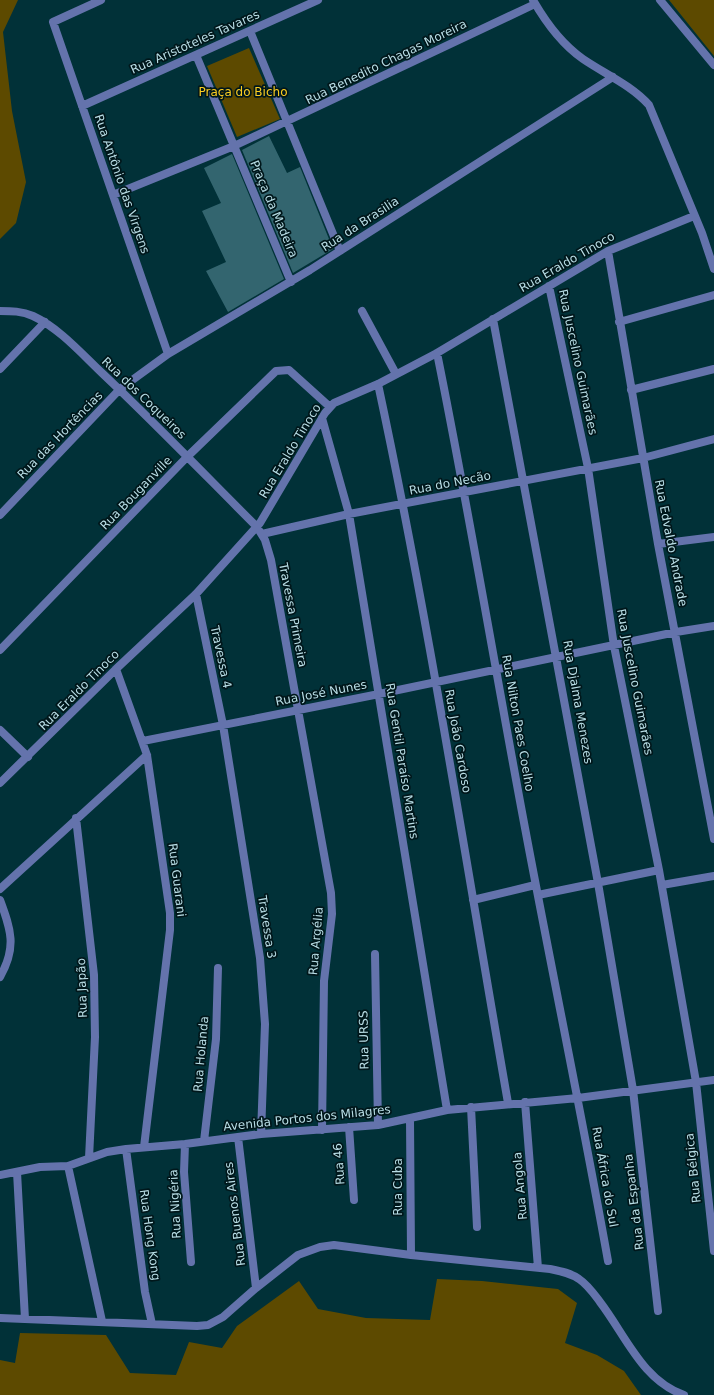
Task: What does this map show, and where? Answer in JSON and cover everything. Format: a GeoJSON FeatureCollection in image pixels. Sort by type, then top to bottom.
{"type":"FeatureCollection","features":[{"type":"Feature","properties":{"kind":"street","name":"Rua Antônio das Virgens"},"geometry":{"type":"LineString","coordinates":[[101,0],[53,22],[168,354]]}},
{"type":"Feature","properties":{"kind":"street","name":"Rua Aristoteles Tavares"},"geometry":{"type":"LineString","coordinates":[[82,106],[318,0]]}},
{"type":"Feature","properties":{"kind":"street"},"geometry":{"type":"LineString","coordinates":[[660,0],[714,65]]}},
{"type":"Feature","properties":{"kind":"street"},"geometry":{"type":"LineString","coordinates":[[534,2],[569,47],[581,58],[639,95],[652,110],[714,270]]}},
{"type":"Feature","properties":{"kind":"street","name":"Rua Benedito Chagas Moreira"},"geometry":{"type":"LineString","coordinates":[[113,195],[234,146],[287,122],[534,2]]}},
{"type":"Feature","properties":{"kind":"street"},"geometry":{"type":"LineString","coordinates":[[250,31],[340,251]]}},
{"type":"Feature","properties":{"kind":"street","name":"Praça da Madeira"},"geometry":{"type":"LineString","coordinates":[[196,55],[291,282]]}},
{"type":"Feature","properties":{"kind":"street","name":"Rua da Brasilia"},"geometry":{"type":"LineString","coordinates":[[120,389],[168,354],[291,282],[612,77]]}},
{"type":"Feature","properties":{"kind":"street","name":"Rua Eraldo Tinoco"},"geometry":{"type":"LineString","coordinates":[[0,783],[116,669],[196,594],[256,527],[330,407],[341,399],[378,384],[437,353],[608,251],[694,216]]}},
{"type":"Feature","properties":{"kind":"street","name":"Rua Edvaldo Andrade"},"geometry":{"type":"LineString","coordinates":[[608,251],[658,544],[676,632],[714,839]]}},
{"type":"Feature","properties":{"kind":"street","name":"Rua Juscelino Guimarães"},"geometry":{"type":"LineString","coordinates":[[549,286],[588,468],[614,646],[662,885],[696,1082]]}},
{"type":"Feature","properties":{"kind":"street"},"geometry":{"type":"LineString","coordinates":[[619,322],[714,295]]}},
{"type":"Feature","properties":{"kind":"street","name":"Rua dos Coqueiros"},"geometry":{"type":"LineString","coordinates":[[0,310],[23,312],[45,322],[120,389],[256,527]]}},
{"type":"Feature","properties":{"kind":"street"},"geometry":{"type":"LineString","coordinates":[[362,312],[396,374]]}},
{"type":"Feature","properties":{"kind":"street","name":"Rua Djalma Menezes"},"geometry":{"type":"LineString","coordinates":[[493,319],[558,657],[633,1090]]}},
{"type":"Feature","properties":{"kind":"street"},"geometry":{"type":"LineString","coordinates":[[0,369],[45,322]]}},
{"type":"Feature","properties":{"kind":"street","name":"Rua Nilton Paes Coelho"},"geometry":{"type":"LineString","coordinates":[[437,353],[466,492],[496,670],[535,885],[578,1098]]}},
{"type":"Feature","properties":{"kind":"street","name":"Rua Bouganville"},"geometry":{"type":"LineString","coordinates":[[0,650],[187,457],[276,371],[287,369],[296,375],[330,407]]}},
{"type":"Feature","properties":{"kind":"street"},"geometry":{"type":"LineString","coordinates":[[631,390],[714,369]]}},
{"type":"Feature","properties":{"kind":"street","name":"Rua João Cardoso"},"geometry":{"type":"LineString","coordinates":[[378,384],[403,504],[436,681],[508,1103]]}},
{"type":"Feature","properties":{"kind":"street","name":"Rua das Hortências"},"geometry":{"type":"LineString","coordinates":[[0,515],[120,389]]}},
{"type":"Feature","properties":{"kind":"street","name":"Rua Gentil Paraíso Martins"},"geometry":{"type":"LineString","coordinates":[[322,418],[349,514],[447,1110]]}},
{"type":"Feature","properties":{"kind":"street","name":"Rua do Necão"},"geometry":{"type":"LineString","coordinates":[[262,534],[349,514],[643,458],[714,438]]}},
{"type":"Feature","properties":{"kind":"street","name":"Travessa Primeira"},"geometry":{"type":"LineString","coordinates":[[256,527],[262,534],[271,560],[298,710]]}},
{"type":"Feature","properties":{"kind":"street"},"geometry":{"type":"LineString","coordinates":[[658,544],[714,537]]}},
{"type":"Feature","properties":{"kind":"street","name":"Travessa 4"},"geometry":{"type":"LineString","coordinates":[[196,594],[223,725]]}},
{"type":"Feature","properties":{"kind":"street","name":"Rua José Nunes"},"geometry":{"type":"LineString","coordinates":[[143,740],[379,694],[676,632],[714,626]]}},
{"type":"Feature","properties":{"kind":"street","name":"Rua Guarani"},"geometry":{"type":"LineString","coordinates":[[116,669],[143,740],[147,755],[171,921],[144,1147]]}},
{"type":"Feature","properties":{"kind":"street","name":"Rua Argélia"},"geometry":{"type":"LineString","coordinates":[[298,710],[330,893],[332,914],[324,981],[322,1130]]}},
{"type":"Feature","properties":{"kind":"street","name":"Travessa 3"},"geometry":{"type":"LineString","coordinates":[[223,725],[260,958],[264,996],[265,1024],[261,1134]]}},
{"type":"Feature","properties":{"kind":"street"},"geometry":{"type":"LineString","coordinates":[[0,730],[28,757]]}},
{"type":"Feature","properties":{"kind":"street"},"geometry":{"type":"LineString","coordinates":[[0,889],[76,818],[147,755]]}},
{"type":"Feature","properties":{"kind":"street","name":"Rua Japão"},"geometry":{"type":"LineString","coordinates":[[76,818],[94,976],[95,1037],[89,1158]]}},
{"type":"Feature","properties":{"kind":"street"},"geometry":{"type":"LineString","coordinates":[[538,896],[659,870]]}},
{"type":"Feature","properties":{"kind":"street"},"geometry":{"type":"LineString","coordinates":[[662,885],[714,876]]}},
{"type":"Feature","properties":{"kind":"street"},"geometry":{"type":"LineString","coordinates":[[473,900],[535,885]]}},
{"type":"Feature","properties":{"kind":"street"},"geometry":{"type":"LineString","coordinates":[[0,900],[10,927],[12,938],[7,963],[0,977]]}},
{"type":"Feature","properties":{"kind":"street","name":"Rua URSS"},"geometry":{"type":"LineString","coordinates":[[375,954],[378,1125]]}},
{"type":"Feature","properties":{"kind":"street","name":"Rua Holanda"},"geometry":{"type":"LineString","coordinates":[[204,1141],[216,1039],[218,968]]}},
{"type":"Feature","properties":{"kind":"street","name":"Avenida Portos dos Milagres"},"geometry":{"type":"LineString","coordinates":[[0,1175],[40,1167],[68,1166],[107,1152],[126,1149],[184,1144],[261,1134],[378,1125],[447,1110],[508,1103],[578,1098],[714,1080]]}},
{"type":"Feature","properties":{"kind":"street","name":"Rua Bélgica"},"geometry":{"type":"LineString","coordinates":[[696,1082],[714,1251]]}},
{"type":"Feature","properties":{"kind":"street","name":"Rua da Espanha"},"geometry":{"type":"LineString","coordinates":[[633,1090],[658,1311]]}},
{"type":"Feature","properties":{"kind":"street","name":"Rua África do Sul"},"geometry":{"type":"LineString","coordinates":[[578,1098],[608,1261]]}},
{"type":"Feature","properties":{"kind":"street","name":"Rua Angola"},"geometry":{"type":"LineString","coordinates":[[525,1102],[538,1268]]}},
{"type":"Feature","properties":{"kind":"street"},"geometry":{"type":"LineString","coordinates":[[471,1107],[477,1227]]}},
{"type":"Feature","properties":{"kind":"street","name":"Rua Cuba"},"geometry":{"type":"LineString","coordinates":[[410,1119],[411,1255]]}},
{"type":"Feature","properties":{"kind":"street","name":"Rua 46"},"geometry":{"type":"LineString","coordinates":[[349,1127],[354,1200]]}},
{"type":"Feature","properties":{"kind":"street","name":"Rua Buenos Aires"},"geometry":{"type":"LineString","coordinates":[[238,1137],[256,1288]]}},
{"type":"Feature","properties":{"kind":"street","name":"Rua Nigéria"},"geometry":{"type":"LineString","coordinates":[[184,1144],[184,1172],[191,1262]]}},
{"type":"Feature","properties":{"kind":"street","name":"Rua Hong Kong"},"geometry":{"type":"LineString","coordinates":[[126,1149],[145,1292],[152,1324]]}},
{"type":"Feature","properties":{"kind":"street"},"geometry":{"type":"LineString","coordinates":[[68,1166],[102,1321]]}},
{"type":"Feature","properties":{"kind":"street"},"geometry":{"type":"LineString","coordinates":[[17,1172],[25,1319]]}},
{"type":"Feature","properties":{"kind":"street"},"geometry":{"type":"LineString","coordinates":[[0,1318],[208,1325],[223,1317],[256,1288],[298,1255],[320,1247],[334,1245],[411,1255],[538,1268],[566,1273],[584,1283],[615,1322],[650,1375],[672,1390],[684,1395]]}},
{"type":"Feature","properties":{"kind":"green space"},"geometry":{"type":"Polygon","coordinates":[[[0,0],[18,0],[3,32],[12,111],[26,182],[16,223],[0,239],[0,0]]]}},
{"type":"Feature","properties":{"kind":"green space"},"geometry":{"type":"Polygon","coordinates":[[[669,0],[714,0],[714,56],[669,0]]]}},
{"type":"Feature","properties":{"kind":"green space","name":"Praça do Bicho"},"geometry":{"type":"Polygon","coordinates":[[[249,48],[280,119],[237,137],[207,66],[249,48]]]}},
{"type":"Feature","properties":{"kind":"green space"},"geometry":{"type":"Polygon","coordinates":[[[437,1279],[482,1281],[558,1289],[577,1303],[565,1343],[597,1355],[624,1371],[641,1395],[0,1395],[0,1360],[15,1363],[20,1333],[106,1335],[130,1373],[176,1375],[189,1342],[222,1348],[237,1326],[299,1281],[318,1309],[366,1318],[430,1320],[437,1279]]]}},
{"type":"Feature","properties":{"kind":"building"},"geometry":{"type":"Polygon","coordinates":[[[269,136],[287,173],[300,167],[333,249],[293,273],[242,150],[269,136]]]}},
{"type":"Feature","properties":{"kind":"building"},"geometry":{"type":"Polygon","coordinates":[[[232,154],[284,279],[228,312],[206,271],[226,262],[202,211],[221,203],[204,168],[232,154]]]}}]}
